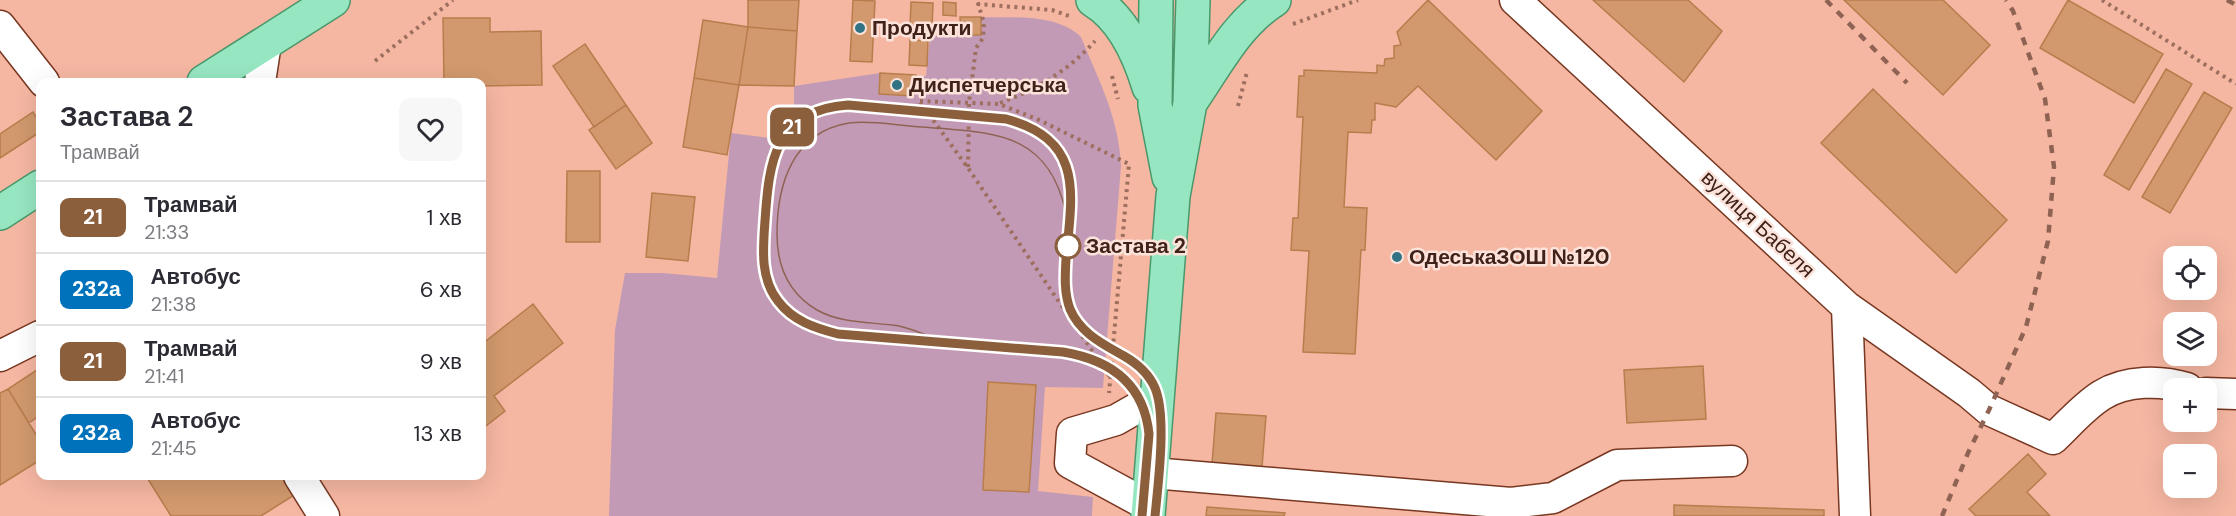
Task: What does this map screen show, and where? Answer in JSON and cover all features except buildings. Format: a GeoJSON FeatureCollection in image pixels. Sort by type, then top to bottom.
{"type":"FeatureCollection","features":[{"type":"Feature","properties":{"kind":"main road"},"geometry":{"type":"LineString","coordinates":[[210,78],[333,0]]}},
{"type":"Feature","properties":{"kind":"main road"},"geometry":{"type":"LineString","coordinates":[[1155,105],[1156,0]]}},
{"type":"Feature","properties":{"kind":"main road"},"geometry":{"type":"LineString","coordinates":[[1148,511],[1173,196],[1190,103],[1193,0]]}},
{"type":"Feature","properties":{"kind":"main road"},"geometry":{"type":"LineString","coordinates":[[1085,9],[1110,13],[1125,32],[1143,65],[1155,105],[1173,196]]}},
{"type":"Feature","properties":{"kind":"main road"},"geometry":{"type":"LineString","coordinates":[[1190,103],[1238,32],[1258,10],[1279,14]]}},
{"type":"Feature","properties":{"kind":"main road"},"geometry":{"type":"LineString","coordinates":[[0,213],[36,190]]}},
{"type":"Feature","properties":{"kind":"lane","name":"вулиця Бабеля"},"geometry":{"type":"LineString","coordinates":[[1515,0],[1847,307],[1969,393],[1989,410],[2053,439],[2101,395],[2118,388],[2143,383],[2163,383]]}},
{"type":"Feature","properties":{"kind":"lane"},"geometry":{"type":"LineString","coordinates":[[0,26],[41,78]]}},
{"type":"Feature","properties":{"kind":"lane"},"geometry":{"type":"LineString","coordinates":[[261,78],[266,43]]}},
{"type":"Feature","properties":{"kind":"lane"},"geometry":{"type":"LineString","coordinates":[[1847,307],[1855,516]]}},
{"type":"Feature","properties":{"kind":"lane"},"geometry":{"type":"LineString","coordinates":[[0,356],[36,338]]}},
{"type":"Feature","properties":{"kind":"lane"},"geometry":{"type":"LineString","coordinates":[[2217,393],[2236,394]]}},
{"type":"Feature","properties":{"kind":"lane"},"geometry":{"type":"LineString","coordinates":[[1148,511],[1070,463],[1072,433],[1116,420],[1158,396]]}},
{"type":"Feature","properties":{"kind":"lane"},"geometry":{"type":"LineString","coordinates":[[1152,473],[1511,503],[1553,498],[1617,465],[1732,461]]}},
{"type":"Feature","properties":{"kind":"lane"},"geometry":{"type":"LineString","coordinates":[[302,480],[324,516]]}},
{"type":"Feature","properties":{"kind":"path"},"geometry":{"type":"LineString","coordinates":[[375,61],[453,0]]}},
{"type":"Feature","properties":{"kind":"path"},"geometry":{"type":"LineString","coordinates":[[1279,14],[1358,0]]}},
{"type":"Feature","properties":{"kind":"path"},"geometry":{"type":"LineString","coordinates":[[2102,0],[2236,84]]}},
{"type":"Feature","properties":{"kind":"path"},"geometry":{"type":"LineString","coordinates":[[977,2],[1052,9],[1085,9]]}},
{"type":"Feature","properties":{"kind":"path"},"geometry":{"type":"LineString","coordinates":[[968,168],[969,103],[976,48],[983,38],[984,23],[983,14],[977,2]]}},
{"type":"Feature","properties":{"kind":"path"},"geometry":{"type":"LineString","coordinates":[[999,104],[1031,92],[1083,55],[1100,36]]}},
{"type":"Feature","properties":{"kind":"path"},"geometry":{"type":"LineString","coordinates":[[1238,106],[1249,66]]}},
{"type":"Feature","properties":{"kind":"path"},"geometry":{"type":"LineString","coordinates":[[1107,423],[1111,378],[1129,164],[1037,119],[999,104],[920,101],[1111,378]]}},
{"type":"Feature","properties":{"kind":"shaded area"},"geometry":{"type":"Polygon","coordinates":[[[981,17],[1047,20],[1071,29],[1081,37],[1107,100],[1116,132],[1121,166],[1103,388],[1045,387],[1038,491],[1093,497],[1092,516],[609,516],[615,330],[625,273],[663,273],[717,278],[731,133],[770,138],[794,109],[794,86],[880,73],[926,76],[930,36],[981,35],[981,17]]]}},
{"type":"Feature","properties":{"kind":"tram line"},"geometry":{"type":"LineString","coordinates":[[1142,516],[1149,434],[1146,416],[1132,388],[1110,368],[1080,355],[1063,352],[838,334],[805,323],[784,308],[768,283],[764,263],[764,242],[769,178],[781,142],[791,128],[805,117],[824,109],[848,105],[1006,119],[1031,128],[1049,140],[1061,154],[1068,170],[1071,189],[1065,282],[1070,309],[1086,331],[1129,359],[1150,378],[1159,401],[1162,433],[1155,516]]}},
{"type":"Feature","properties":{"kind":"tram line","name":"21"},"geometry":{"type":"LineString","coordinates":[[1142,516],[1148,423],[1134,390],[1124,377],[1112,368],[1079,354],[1063,352],[838,334],[804,323],[790,314],[778,301],[764,273],[766,196],[773,157],[780,141],[791,128],[818,110],[848,105],[1006,119],[1028,126],[1048,138],[1067,166],[1072,191],[1065,273],[1065,290],[1071,311],[1090,336],[1142,368],[1149,376],[1158,396],[1161,430],[1155,516]]}},
{"type":"Feature","properties":{"kind":"tram line"},"geometry":{"type":"LineString","coordinates":[[931,337],[902,327],[854,321],[826,314],[807,303],[786,278],[779,257],[777,234],[780,197],[792,163],[814,137],[830,128],[858,122],[972,131],[1014,141],[1031,151],[1046,165],[1058,186],[1066,213]]}},
{"type":"Feature","properties":{"kind":"railway"},"geometry":{"type":"LineString","coordinates":[[1826,0],[1907,83]]}},
{"type":"Feature","properties":{"kind":"railway"},"geometry":{"type":"LineString","coordinates":[[1942,516],[1968,453],[2026,327],[2048,241],[2054,167],[2045,99],[2013,11],[2006,0]]}},
{"type":"Feature","properties":{"kind":"railway"},"geometry":{"type":"LineString","coordinates":[[2227,0],[2236,5]]}},
{"type":"Feature","properties":{"kind":"place","name":"Продукти"},"geometry":{"type":"Point","coordinates":[860,28]}},
{"type":"Feature","properties":{"kind":"place","name":"Диспетчерська"},"geometry":{"type":"Point","coordinates":[897,85]}},
{"type":"Feature","properties":{"kind":"place","name":"Застава 2"},"geometry":{"type":"Point","coordinates":[1068,246]}},
{"type":"Feature","properties":{"kind":"place","name":"ОдеськаЗОШ №120"},"geometry":{"type":"Point","coordinates":[1397,257]}}]}
